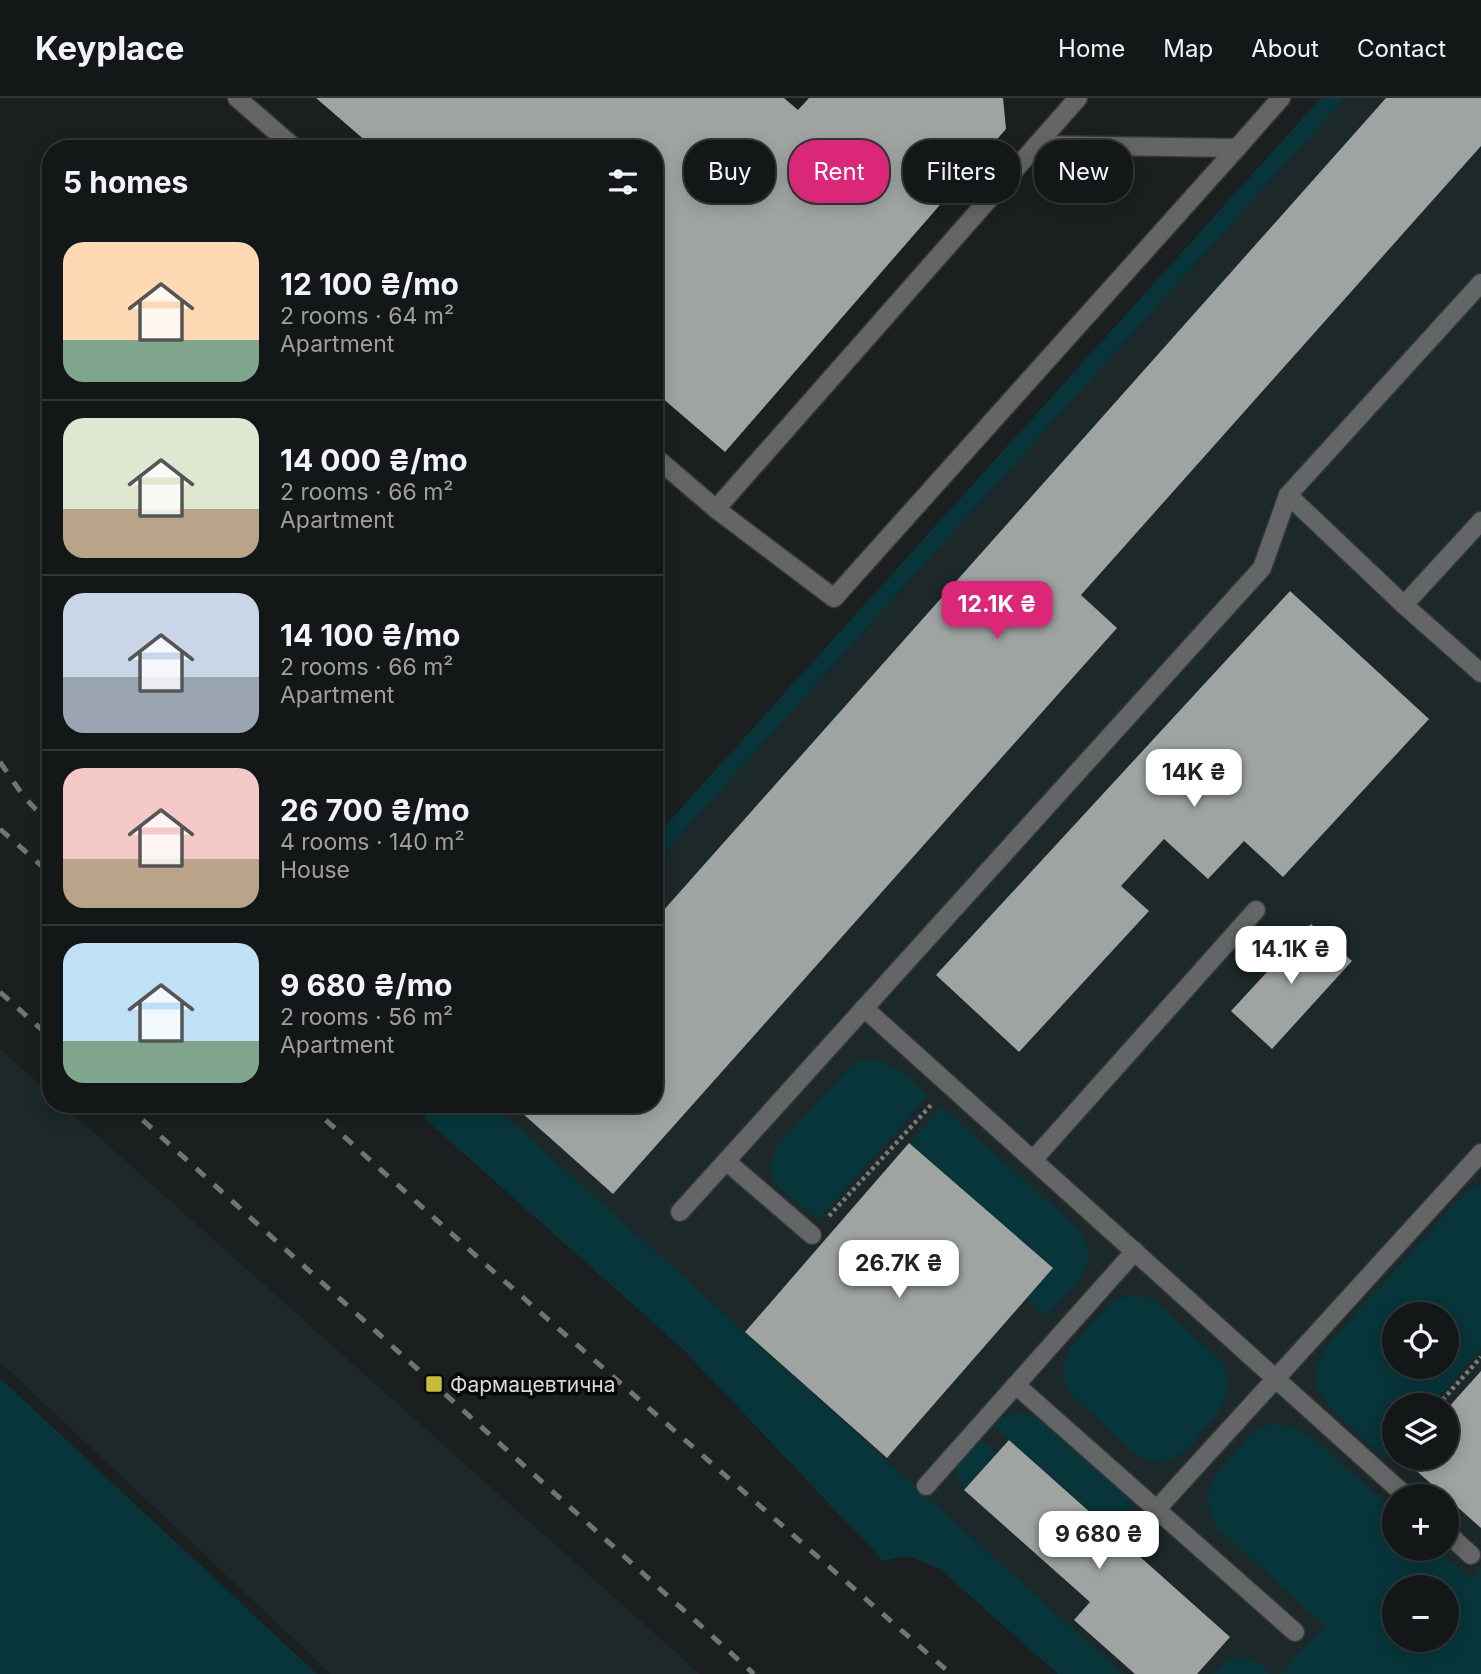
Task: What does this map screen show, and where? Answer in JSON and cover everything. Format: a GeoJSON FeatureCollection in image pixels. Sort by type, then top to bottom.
{"type":"FeatureCollection","features":[{"type":"Feature","properties":{"kind":"lane"},"geometry":{"type":"LineString","coordinates":[[237,98],[286,140]]}},
{"type":"Feature","properties":{"kind":"lane"},"geometry":{"type":"LineString","coordinates":[[1041,140],[1078,98]]}},
{"type":"Feature","properties":{"kind":"lane"},"geometry":{"type":"LineString","coordinates":[[663,464],[716,509],[834,598],[1281,98]]}},
{"type":"Feature","properties":{"kind":"lane"},"geometry":{"type":"LineString","coordinates":[[1133,146],[1237,148]]}},
{"type":"Feature","properties":{"kind":"lane"},"geometry":{"type":"LineString","coordinates":[[716,509],[1034,148]]}},
{"type":"Feature","properties":{"kind":"lane"},"geometry":{"type":"LineString","coordinates":[[680,1213],[1262,568],[1288,495],[1481,283]]}},
{"type":"Feature","properties":{"kind":"lane"},"geometry":{"type":"LineString","coordinates":[[1288,495],[1404,605],[1481,673]]}},
{"type":"Feature","properties":{"kind":"lane"},"geometry":{"type":"LineString","coordinates":[[1404,605],[1481,521]]}},
{"type":"Feature","properties":{"kind":"lane"},"geometry":{"type":"LineString","coordinates":[[1033,1160],[1256,910]]}},
{"type":"Feature","properties":{"kind":"lane"},"geometry":{"type":"LineString","coordinates":[[864,1008],[1393,1484]]}},
{"type":"Feature","properties":{"kind":"lane"},"geometry":{"type":"LineString","coordinates":[[1156,1510],[1481,1153]]}},
{"type":"Feature","properties":{"kind":"lane"},"geometry":{"type":"LineString","coordinates":[[726,1161],[811,1235]]}},
{"type":"Feature","properties":{"kind":"lane"},"geometry":{"type":"LineString","coordinates":[[926,1486],[1135,1251]]}},
{"type":"Feature","properties":{"kind":"lane"},"geometry":{"type":"LineString","coordinates":[[1016,1385],[1295,1632]]}},
{"type":"Feature","properties":{"kind":"lane"},"geometry":{"type":"LineString","coordinates":[[1459,1544],[1471,1555]]}},
{"type":"Feature","properties":{"kind":"path"},"geometry":{"type":"LineString","coordinates":[[811,1235],[950,1085]]}},
{"type":"Feature","properties":{"kind":"path"},"geometry":{"type":"LineString","coordinates":[[1449,1393],[1481,1357]]}},
{"type":"Feature","properties":{"kind":"shaded area"},"geometry":{"type":"Polygon","coordinates":[[[1321,98],[1345,98],[663,854],[663,828],[1321,98]]]}},
{"type":"Feature","properties":{"kind":"shaded area"},"geometry":{"type":"Polygon","coordinates":[[[1345,98],[1481,98],[1481,1674],[1058,1674],[940,1569],[907,1556],[883,1561],[684,1350],[424,1118],[428,1113],[663,1113],[663,854],[1345,98]]]}},
{"type":"Feature","properties":{"kind":"shaded area"},"geometry":{"type":"Polygon","coordinates":[[[0,1049],[42,1086],[42,1113],[72,1113],[700,1674],[331,1674],[0,1362],[0,1049]]]}},
{"type":"Feature","properties":{"kind":"shaded area"},"geometry":{"type":"Polygon","coordinates":[[[876,1059],[900,1070],[928,1096],[818,1220],[775,1184],[769,1167],[777,1146],[854,1063],[876,1059]]]}},
{"type":"Feature","properties":{"kind":"shaded area"},"geometry":{"type":"Polygon","coordinates":[[[942,1107],[1078,1228],[1085,1240],[1088,1258],[1081,1277],[1046,1316],[1027,1298],[1053,1268],[909,1143],[942,1107]]]}},
{"type":"Feature","properties":{"kind":"shaded area"},"geometry":{"type":"Polygon","coordinates":[[[428,1113],[502,1113],[1123,1674],[1058,1674],[940,1569],[907,1556],[883,1561],[684,1350],[424,1118],[428,1113]]]}},
{"type":"Feature","properties":{"kind":"shaded area"},"geometry":{"type":"Polygon","coordinates":[[[1481,1183],[1481,1349],[1459,1374],[1459,1302],[1382,1302],[1382,1379],[1454,1379],[1442,1393],[1382,1393],[1382,1454],[1334,1411],[1319,1390],[1316,1381],[1317,1367],[1327,1345],[1467,1191],[1481,1183]]]}},
{"type":"Feature","properties":{"kind":"shaded area"},"geometry":{"type":"Polygon","coordinates":[[[1134,1295],[1154,1300],[1223,1363],[1228,1381],[1225,1399],[1219,1412],[1183,1453],[1167,1462],[1148,1461],[1133,1452],[1070,1394],[1064,1380],[1064,1363],[1071,1346],[1113,1300],[1134,1295]]]}},
{"type":"Feature","properties":{"kind":"shaded area"},"geometry":{"type":"Polygon","coordinates":[[[0,1378],[317,1674],[0,1674],[0,1378]]]}},
{"type":"Feature","properties":{"kind":"shaded area"},"geometry":{"type":"Polygon","coordinates":[[[1007,1415],[1036,1415],[1049,1423],[1126,1496],[1131,1505],[1128,1516],[1112,1531],[994,1426],[1007,1415]]]}},
{"type":"Feature","properties":{"kind":"shaded area"},"geometry":{"type":"Polygon","coordinates":[[[1271,1424],[1292,1427],[1314,1439],[1382,1499],[1382,1561],[1451,1561],[1471,1579],[1481,1568],[1481,1674],[1280,1674],[1325,1626],[1215,1526],[1208,1504],[1209,1489],[1217,1473],[1255,1429],[1271,1424]]]}},
{"type":"Feature","properties":{"kind":"shaded area"},"geometry":{"type":"Polygon","coordinates":[[[980,1438],[996,1453],[964,1490],[955,1471],[958,1461],[980,1438]]]}},
{"type":"Feature","properties":{"kind":"shaded area"},"geometry":{"type":"Polygon","coordinates":[[[1243,1657],[1260,1664],[1271,1674],[1213,1674],[1227,1660],[1243,1657]]]}},
{"type":"Feature","properties":{"kind":"building"},"geometry":{"type":"Polygon","coordinates":[[[316,98],[784,98],[798,110],[809,98],[1003,98],[1006,129],[996,140],[903,140],[903,203],[942,203],[725,452],[663,399],[663,140],[365,140],[316,98]]]}},
{"type":"Feature","properties":{"kind":"building"},"geometry":{"type":"Polygon","coordinates":[[[1386,98],[1481,98],[1481,146],[1081,595],[1117,628],[613,1194],[522,1113],[663,1113],[663,911],[1386,98]]]}},
{"type":"Feature","properties":{"kind":"building"},"geometry":{"type":"Polygon","coordinates":[[[1290,591],[1429,719],[1283,877],[1244,841],[1208,879],[1164,839],[1121,886],[1149,911],[1019,1052],[936,975],[1290,591]]]}},
{"type":"Feature","properties":{"kind":"building"},"geometry":{"type":"Polygon","coordinates":[[[1311,924],[1352,961],[1272,1049],[1231,1011],[1311,924]]]}},
{"type":"Feature","properties":{"kind":"building"},"geometry":{"type":"Polygon","coordinates":[[[909,1143],[1053,1268],[887,1458],[745,1332],[909,1143]]]}},
{"type":"Feature","properties":{"kind":"building"},"geometry":{"type":"Polygon","coordinates":[[[1481,1371],[1481,1528],[1459,1509],[1459,1484],[1431,1484],[1416,1470],[1459,1470],[1459,1396],[1481,1371]]]}},
{"type":"Feature","properties":{"kind":"building"},"geometry":{"type":"Polygon","coordinates":[[[1009,1440],[1230,1637],[1197,1674],[1135,1674],[1074,1620],[1090,1602],[964,1490],[1009,1440]]]}},
{"type":"Feature","properties":{"kind":"railway"},"geometry":{"type":"LineString","coordinates":[[0,762],[24,797],[42,816]]}},
{"type":"Feature","properties":{"kind":"railway"},"geometry":{"type":"LineString","coordinates":[[0,829],[42,866]]}},
{"type":"Feature","properties":{"kind":"railway"},"geometry":{"type":"LineString","coordinates":[[0,992],[42,1030]]}},
{"type":"Feature","properties":{"kind":"railway"},"geometry":{"type":"LineString","coordinates":[[135,1113],[754,1674]]}},
{"type":"Feature","properties":{"kind":"railway"},"geometry":{"type":"LineString","coordinates":[[318,1113],[493,1271],[951,1674]]}},
{"type":"Feature","properties":{"kind":"place","name":"Фармацевтична"},"geometry":{"type":"Point","coordinates":[434,1384]}}]}
